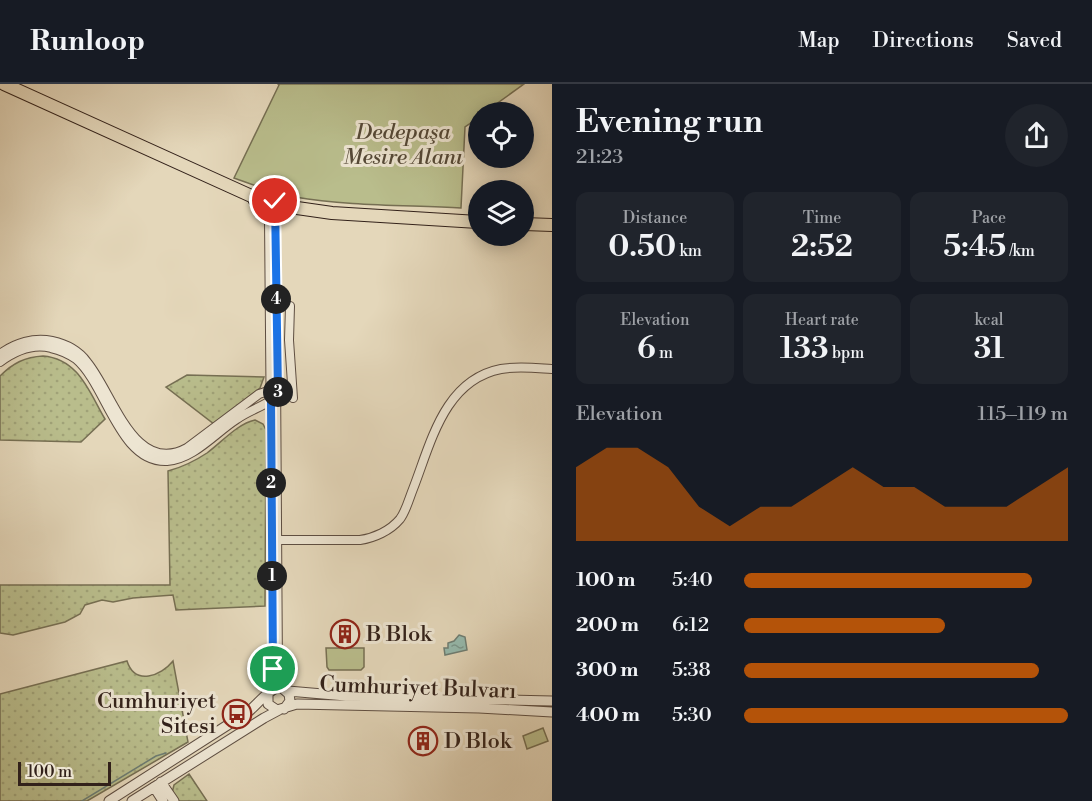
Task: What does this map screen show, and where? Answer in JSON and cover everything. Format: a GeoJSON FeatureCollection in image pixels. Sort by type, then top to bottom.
{"type":"FeatureCollection","features":[{"type":"Feature","properties":{"kind":"main road"},"geometry":{"type":"LineString","coordinates":[[4,84],[247,194],[273,202],[297,209],[332,213],[468,221]]}},
{"type":"Feature","properties":{"kind":"main road"},"geometry":{"type":"LineString","coordinates":[[20,84],[273,202],[468,215]]}},
{"type":"Feature","properties":{"kind":"main road"},"geometry":{"type":"LineString","coordinates":[[247,194],[260,204],[272,221]]}},
{"type":"Feature","properties":{"kind":"main road"},"geometry":{"type":"LineString","coordinates":[[272,221],[273,202]]}},
{"type":"Feature","properties":{"kind":"main road"},"geometry":{"type":"LineString","coordinates":[[272,221],[284,213],[297,209]]}},
{"type":"Feature","properties":{"kind":"main road"},"geometry":{"type":"LineString","coordinates":[[534,218],[552,219]]}},
{"type":"Feature","properties":{"kind":"main road"},"geometry":{"type":"LineString","coordinates":[[534,224],[552,225]]}},
{"type":"Feature","properties":{"kind":"street"},"geometry":{"type":"LineString","coordinates":[[272,221],[274,392],[278,540],[278,673],[280,683],[286,690],[290,701],[281,710],[273,709],[268,704],[273,669],[271,401],[274,392],[278,384],[272,221]]}},
{"type":"Feature","properties":{"kind":"street"},"geometry":{"type":"LineString","coordinates":[[290,306],[289,340],[293,398]]}},
{"type":"Feature","properties":{"kind":"street"},"geometry":{"type":"LineString","coordinates":[[0,354],[18,344],[34,340],[59,343],[75,351],[90,365],[136,439],[144,447],[158,454],[174,454],[187,448],[259,394],[274,392]]}},
{"type":"Feature","properties":{"kind":"street"},"geometry":{"type":"LineString","coordinates":[[0,362],[16,352],[35,346],[68,354],[85,369],[131,445],[145,456],[155,460],[175,460],[190,453],[250,411],[271,401]]}},
{"type":"Feature","properties":{"kind":"street"},"geometry":{"type":"LineString","coordinates":[[278,540],[360,540],[382,533],[399,519],[440,420],[462,388],[481,376],[502,369],[552,369]]}},
{"type":"Feature","properties":{"kind":"street"},"geometry":{"type":"LineString","coordinates":[[278,384],[293,384]]}},
{"type":"Feature","properties":{"kind":"street"},"geometry":{"type":"LineString","coordinates":[[250,411],[262,413],[271,423]]}},
{"type":"Feature","properties":{"kind":"street"},"geometry":{"type":"LineString","coordinates":[[109,801],[248,712],[269,692],[277,687],[286,690]]}},
{"type":"Feature","properties":{"kind":"street","name":"Cumhuriyet Bulvarı"},"geometry":{"type":"LineString","coordinates":[[286,690],[346,700]]}},
{"type":"Feature","properties":{"kind":"street","name":"Cumhuriyet Bulvarı"},"geometry":{"type":"LineString","coordinates":[[132,801],[264,718],[297,704],[346,700],[552,701]]}},
{"type":"Feature","properties":{"kind":"street","name":"Cumhuriyet Bulvarı"},"geometry":{"type":"LineString","coordinates":[[437,702],[552,712]]}},
{"type":"Feature","properties":{"kind":"street"},"geometry":{"type":"LineString","coordinates":[[149,775],[174,801]]}},
{"type":"Feature","properties":{"kind":"street"},"geometry":{"type":"LineString","coordinates":[[157,785],[163,801]]}},
{"type":"Feature","properties":{"kind":"green space","name":"Dedepaşa Mesire Alanı"},"geometry":{"type":"Polygon","coordinates":[[[524,84],[499,102],[468,102],[461,208],[315,200],[279,193],[234,178],[279,85],[524,84]]]}},
{"type":"Feature","properties":{"kind":"green space"},"geometry":{"type":"Polygon","coordinates":[[[43,356],[66,363],[82,378],[105,419],[81,442],[0,440],[0,376],[20,361],[43,356]]]}},
{"type":"Feature","properties":{"kind":"green space"},"geometry":{"type":"Polygon","coordinates":[[[187,375],[264,377],[260,388],[214,424],[166,387],[187,375]]]}},
{"type":"Feature","properties":{"kind":"green space"},"geometry":{"type":"Polygon","coordinates":[[[255,420],[263,424],[266,430],[265,606],[176,610],[173,595],[113,602],[102,600],[85,605],[80,614],[65,622],[13,635],[0,633],[0,585],[170,585],[168,471],[198,459],[236,429],[255,420]]]}},
{"type":"Feature","properties":{"kind":"green space"},"geometry":{"type":"Polygon","coordinates":[[[326,648],[364,648],[364,667],[361,670],[329,670],[326,648]]]}},
{"type":"Feature","properties":{"kind":"green space"},"geometry":{"type":"Polygon","coordinates":[[[127,661],[136,674],[149,676],[162,671],[173,661],[188,742],[87,801],[0,801],[0,694],[127,661]]]}},
{"type":"Feature","properties":{"kind":"green space"},"geometry":{"type":"Polygon","coordinates":[[[543,728],[548,741],[527,749],[523,736],[543,728]]]}},
{"type":"Feature","properties":{"kind":"green space"},"geometry":{"type":"Polygon","coordinates":[[[189,774],[207,801],[177,801],[172,793],[174,785],[189,774]]]}},
{"type":"Feature","properties":{"kind":"water"},"geometry":{"type":"Polygon","coordinates":[[[459,635],[465,637],[467,650],[445,655],[444,648],[448,648],[448,643],[454,641],[459,635]]]}},
{"type":"Feature","properties":{"kind":"waterway"},"geometry":{"type":"LineString","coordinates":[[82,801],[156,756],[166,753]]}},
{"type":"Feature","properties":{"kind":"place","name":"B Blok"},"geometry":{"type":"Point","coordinates":[345,634]}},
{"type":"Feature","properties":{"kind":"place","name":"Cumhuriyet Sitesi"},"geometry":{"type":"Point","coordinates":[237,714]}},
{"type":"Feature","properties":{"kind":"place","name":"D Blok"},"geometry":{"type":"Point","coordinates":[423,741]}},
{"type":"Feature","properties":{"kind":"route"},"geometry":{"type":"LineString","coordinates":[[273,669],[271,401],[278,393],[275,201]]}}]}
